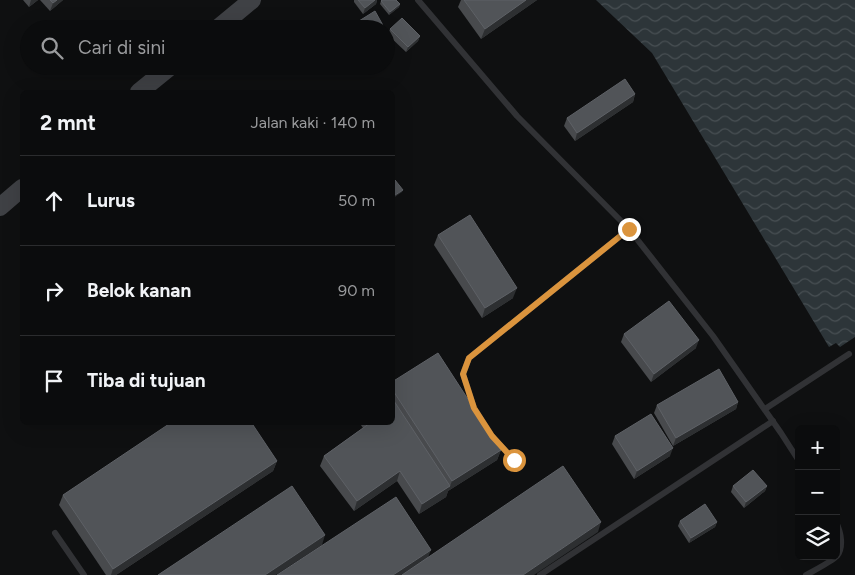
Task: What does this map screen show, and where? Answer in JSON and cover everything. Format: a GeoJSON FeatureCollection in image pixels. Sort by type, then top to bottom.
{"type":"FeatureCollection","features":[{"type":"Feature","properties":{"kind":"main road"},"geometry":{"type":"LineString","coordinates":[[228,20],[252,0]]}},
{"type":"Feature","properties":{"kind":"main road"},"geometry":{"type":"LineString","coordinates":[[141,90],[160,75]]}},
{"type":"Feature","properties":{"kind":"main road"},"geometry":{"type":"LineString","coordinates":[[0,207],[20,190]]}},
{"type":"Feature","properties":{"kind":"lane"},"geometry":{"type":"LineString","coordinates":[[418,0],[517,116],[629,229],[713,336],[795,455]]}},
{"type":"Feature","properties":{"kind":"lane"},"geometry":{"type":"LineString","coordinates":[[514,460],[492,436],[474,408],[463,374],[469,358],[629,229]]}},
{"type":"Feature","properties":{"kind":"lane"},"geometry":{"type":"LineString","coordinates":[[765,409],[849,354]]}},
{"type":"Feature","properties":{"kind":"lane"},"geometry":{"type":"LineString","coordinates":[[540,575],[773,421]]}},
{"type":"Feature","properties":{"kind":"lane"},"geometry":{"type":"LineString","coordinates":[[55,533],[84,575]]}},
{"type":"Feature","properties":{"kind":"lane"},"geometry":{"type":"LineString","coordinates":[[806,575],[832,560]]}},
{"type":"Feature","properties":{"kind":"water"},"geometry":{"type":"Polygon","coordinates":[[[596,0],[855,0],[855,337],[840,347],[836,343],[829,347],[652,53],[596,0]]]}},
{"type":"Feature","properties":{"kind":"building"},"geometry":{"type":"Polygon","coordinates":[[[358,0],[375,0],[365,8],[358,0]]]}},
{"type":"Feature","properties":{"kind":"building"},"geometry":{"type":"Polygon","coordinates":[[[382,0],[396,0],[400,4],[390,12],[382,0]]]}},
{"type":"Feature","properties":{"kind":"building"},"geometry":{"type":"Polygon","coordinates":[[[464,0],[526,0],[485,29],[464,0]]]}},
{"type":"Feature","properties":{"kind":"building"},"geometry":{"type":"Polygon","coordinates":[[[375,11],[380,20],[361,20],[375,11]]]}},
{"type":"Feature","properties":{"kind":"building"},"geometry":{"type":"Polygon","coordinates":[[[402,18],[420,36],[408,47],[395,34],[395,24],[402,18]]]}},
{"type":"Feature","properties":{"kind":"building"},"geometry":{"type":"Polygon","coordinates":[[[625,79],[635,94],[577,133],[567,118],[625,79]]]}},
{"type":"Feature","properties":{"kind":"building"},"geometry":{"type":"Polygon","coordinates":[[[395,180],[403,190],[395,195],[395,180]]]}},
{"type":"Feature","properties":{"kind":"building"},"geometry":{"type":"Polygon","coordinates":[[[470,215],[517,288],[485,308],[438,235],[470,215]]]}},
{"type":"Feature","properties":{"kind":"building"},"geometry":{"type":"Polygon","coordinates":[[[669,301],[699,340],[654,374],[624,334],[669,301]]]}},
{"type":"Feature","properties":{"kind":"building"},"geometry":{"type":"Polygon","coordinates":[[[438,353],[501,450],[452,481],[395,394],[395,380],[438,353]]]}},
{"type":"Feature","properties":{"kind":"building"},"geometry":{"type":"Polygon","coordinates":[[[719,369],[738,402],[676,438],[657,405],[719,369]]]}},
{"type":"Feature","properties":{"kind":"building"},"geometry":{"type":"Polygon","coordinates":[[[395,403],[450,486],[422,504],[400,471],[357,501],[324,456],[367,425],[395,425],[395,403]]]}},
{"type":"Feature","properties":{"kind":"building"},"geometry":{"type":"Polygon","coordinates":[[[651,414],[673,448],[637,471],[615,436],[651,414]]]}},
{"type":"Feature","properties":{"kind":"building"},"geometry":{"type":"Polygon","coordinates":[[[168,425],[253,425],[277,461],[113,569],[63,495],[168,425]]]}},
{"type":"Feature","properties":{"kind":"building"},"geometry":{"type":"Polygon","coordinates":[[[563,466],[601,522],[523,575],[402,575],[563,466]]]}},
{"type":"Feature","properties":{"kind":"building"},"geometry":{"type":"Polygon","coordinates":[[[753,470],[767,486],[746,502],[733,486],[753,470]]]}},
{"type":"Feature","properties":{"kind":"building"},"geometry":{"type":"Polygon","coordinates":[[[292,486],[325,535],[265,575],[158,575],[292,486]]]}},
{"type":"Feature","properties":{"kind":"building"},"geometry":{"type":"Polygon","coordinates":[[[396,497],[431,550],[393,575],[277,575],[396,497]]]}},
{"type":"Feature","properties":{"kind":"building"},"geometry":{"type":"Polygon","coordinates":[[[705,504],[717,522],[691,538],[680,521],[705,504]]]}},
{"type":"Feature","properties":{"kind":"route"},"geometry":{"type":"LineString","coordinates":[[514,460],[492,436],[474,408],[463,374],[469,358],[629,229]]}}]}
